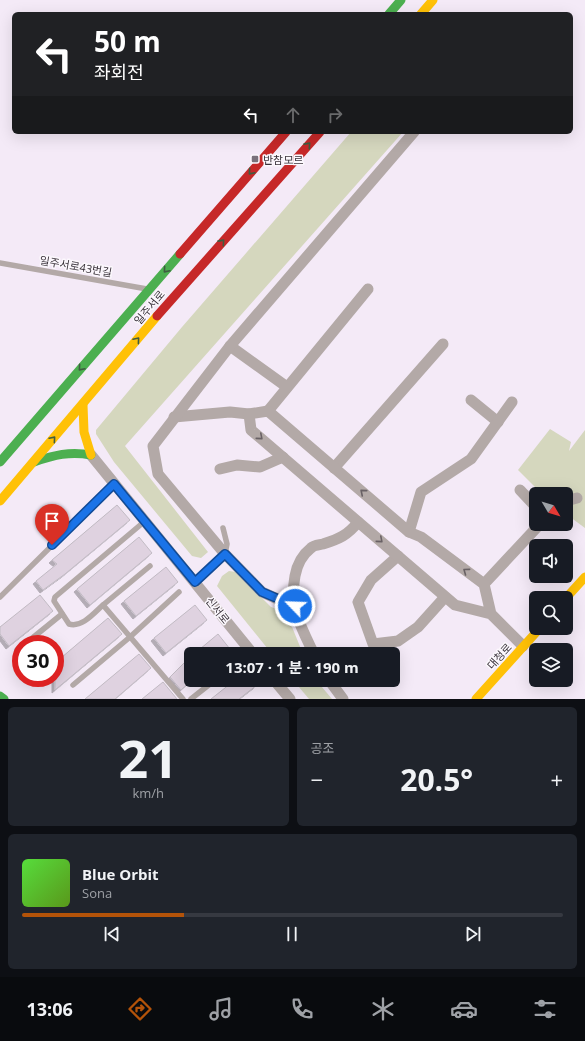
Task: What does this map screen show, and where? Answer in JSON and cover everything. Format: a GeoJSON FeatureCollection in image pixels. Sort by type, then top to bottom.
{"type":"FeatureCollection","features":[{"type":"Feature","properties":{"kind":"main road"},"geometry":{"type":"LineString","coordinates":[[391,12],[401,0]]}},
{"type":"Feature","properties":{"kind":"main road"},"geometry":{"type":"LineString","coordinates":[[424,12],[434,0]]}},
{"type":"Feature","properties":{"kind":"main road","name":"일주서로"},"geometry":{"type":"LineString","coordinates":[[0,462],[284,134]]}},
{"type":"Feature","properties":{"kind":"main road","name":"일주서로"},"geometry":{"type":"LineString","coordinates":[[0,501],[83,405],[173,297],[318,134]]}},
{"type":"Feature","properties":{"kind":"main road"},"geometry":{"type":"LineString","coordinates":[[83,405],[84,432],[91,455]]}},
{"type":"Feature","properties":{"kind":"main road"},"geometry":{"type":"LineString","coordinates":[[33,462],[60,453],[75,451],[91,455]]}},
{"type":"Feature","properties":{"kind":"main road"},"geometry":{"type":"LineString","coordinates":[[572,591],[585,577]]}},
{"type":"Feature","properties":{"kind":"main road","name":"대청로"},"geometry":{"type":"LineString","coordinates":[[476,699],[533,635]]}},
{"type":"Feature","properties":{"kind":"main road"},"geometry":{"type":"LineString","coordinates":[[0,696],[4,699]]}},
{"type":"Feature","properties":{"kind":"street"},"geometry":{"type":"LineString","coordinates":[[295,606],[262,592],[225,554],[158,474],[154,446],[174,417],[230,346],[412,134]]}},
{"type":"Feature","properties":{"kind":"street"},"geometry":{"type":"LineString","coordinates":[[174,417],[230,412],[249,414],[268,411],[368,289]]}},
{"type":"Feature","properties":{"kind":"street"},"geometry":{"type":"LineString","coordinates":[[334,468],[443,344]]}},
{"type":"Feature","properties":{"kind":"street"},"geometry":{"type":"LineString","coordinates":[[230,346],[287,387]]}},
{"type":"Feature","properties":{"kind":"street"},"geometry":{"type":"LineString","coordinates":[[471,400],[498,422]]}},
{"type":"Feature","properties":{"kind":"street"},"geometry":{"type":"LineString","coordinates":[[409,532],[421,492],[471,459],[512,402]]}},
{"type":"Feature","properties":{"kind":"street"},"geometry":{"type":"LineString","coordinates":[[268,411],[409,532],[421,537],[484,584],[491,614]]}},
{"type":"Feature","properties":{"kind":"street"},"geometry":{"type":"LineString","coordinates":[[249,414],[251,430],[445,597],[455,605],[491,614],[523,646]]}},
{"type":"Feature","properties":{"kind":"street","name":"신서로"},"geometry":{"type":"LineString","coordinates":[[91,455],[246,647]]}},
{"type":"Feature","properties":{"kind":"street"},"geometry":{"type":"LineString","coordinates":[[220,469],[237,465],[260,467],[283,457]]}},
{"type":"Feature","properties":{"kind":"street"},"geometry":{"type":"LineString","coordinates":[[520,490],[529,500]]}},
{"type":"Feature","properties":{"kind":"street"},"geometry":{"type":"LineString","coordinates":[[573,499],[577,498]]}},
{"type":"Feature","properties":{"kind":"street"},"geometry":{"type":"LineString","coordinates":[[311,647],[298,621],[292,592],[296,570],[301,558],[312,547],[341,538],[349,533],[358,522]]}},
{"type":"Feature","properties":{"kind":"street"},"geometry":{"type":"LineString","coordinates":[[484,584],[533,531]]}},
{"type":"Feature","properties":{"kind":"street"},"geometry":{"type":"LineString","coordinates":[[398,556],[371,580],[358,602],[374,644],[398,641],[418,627],[445,597]]}},
{"type":"Feature","properties":{"kind":"street"},"geometry":{"type":"LineString","coordinates":[[280,687],[290,699]]}},
{"type":"Feature","properties":{"kind":"street"},"geometry":{"type":"LineString","coordinates":[[334,687],[343,699]]}},
{"type":"Feature","properties":{"kind":"lane","name":"일주서로43번길"},"geometry":{"type":"LineString","coordinates":[[0,263],[149,289]]}},
{"type":"Feature","properties":{"kind":"lane"},"geometry":{"type":"LineString","coordinates":[[0,597],[114,484]]}},
{"type":"Feature","properties":{"kind":"lane"},"geometry":{"type":"LineString","coordinates":[[145,521],[55,596],[54,602],[69,624],[74,626],[85,621],[150,566]]}},
{"type":"Feature","properties":{"kind":"lane"},"geometry":{"type":"LineString","coordinates":[[195,582],[225,554],[227,544],[223,528]]}},
{"type":"Feature","properties":{"kind":"lane"},"geometry":{"type":"LineString","coordinates":[[73,685],[130,637],[179,592]]}},
{"type":"Feature","properties":{"kind":"lane"},"geometry":{"type":"LineString","coordinates":[[103,605],[183,699]]}},
{"type":"Feature","properties":{"kind":"lane"},"geometry":{"type":"LineString","coordinates":[[36,635],[62,614]]}},
{"type":"Feature","properties":{"kind":"lane"},"geometry":{"type":"LineString","coordinates":[[191,699],[206,687]]}},
{"type":"Feature","properties":{"kind":"green space"},"geometry":{"type":"Polygon","coordinates":[[[349,134],[401,134],[125,446],[208,552],[201,558],[192,556],[114,462],[96,434],[96,430],[182,327],[349,134]]]}},
{"type":"Feature","properties":{"kind":"green space"},"geometry":{"type":"Polygon","coordinates":[[[550,429],[571,442],[569,451],[585,430],[585,528],[573,519],[573,487],[535,487],[518,470],[550,429]]]}},
{"type":"Feature","properties":{"kind":"green space"},"geometry":{"type":"Polygon","coordinates":[[[229,571],[236,572],[271,607],[286,612],[300,647],[266,647],[217,586],[222,576],[229,571]]]}},
{"type":"Feature","properties":{"kind":"green space"},"geometry":{"type":"Polygon","coordinates":[[[299,687],[322,687],[332,699],[309,699],[299,687]]]}},
{"type":"Feature","properties":{"kind":"building"},"geometry":{"type":"Polygon","coordinates":[[[117,505],[130,520],[65,574],[43,590],[36,581],[57,564],[52,560],[117,505]]]}},
{"type":"Feature","properties":{"kind":"building"},"geometry":{"type":"Polygon","coordinates":[[[139,537],[152,553],[90,605],[77,589],[139,537]]]}},
{"type":"Feature","properties":{"kind":"building"},"geometry":{"type":"Polygon","coordinates":[[[166,567],[178,582],[136,616],[124,601],[166,567]]]}},
{"type":"Feature","properties":{"kind":"building"},"geometry":{"type":"Polygon","coordinates":[[[40,595],[53,611],[23,635],[12,635],[12,644],[9,646],[0,634],[0,627],[40,595]]]}},
{"type":"Feature","properties":{"kind":"building"},"geometry":{"type":"Polygon","coordinates":[[[195,605],[207,620],[166,653],[154,638],[195,605]]]}},
{"type":"Feature","properties":{"kind":"building"},"geometry":{"type":"Polygon","coordinates":[[[108,618],[122,634],[64,682],[64,655],[108,618]]]}},
{"type":"Feature","properties":{"kind":"building"},"geometry":{"type":"Polygon","coordinates":[[[218,634],[228,647],[202,647],[218,634]]]}},
{"type":"Feature","properties":{"kind":"building"},"geometry":{"type":"Polygon","coordinates":[[[139,654],[151,668],[115,699],[85,699],[139,654]]]}},
{"type":"Feature","properties":{"kind":"building"},"geometry":{"type":"Polygon","coordinates":[[[184,663],[184,687],[181,690],[170,677],[184,663]]]}},
{"type":"Feature","properties":{"kind":"building"},"geometry":{"type":"Polygon","coordinates":[[[163,682],[177,699],[142,699],[163,682]]]}},
{"type":"Feature","properties":{"kind":"building"},"geometry":{"type":"Polygon","coordinates":[[[226,687],[254,687],[239,699],[211,699],[226,687]]]}},
{"type":"Feature","properties":{"kind":"traffic: fast"},"geometry":{"type":"LineString","coordinates":[[391,12],[401,0]]}},
{"type":"Feature","properties":{"kind":"traffic: fast"},"geometry":{"type":"LineString","coordinates":[[0,462],[180,254]]}},
{"type":"Feature","properties":{"kind":"traffic: fast"},"geometry":{"type":"LineString","coordinates":[[34,462],[62,454],[76,453],[91,455]]}},
{"type":"Feature","properties":{"kind":"traffic: fast"},"geometry":{"type":"LineString","coordinates":[[0,696],[4,699]]}},
{"type":"Feature","properties":{"kind":"traffic: slow"},"geometry":{"type":"LineString","coordinates":[[423,12],[433,0]]}},
{"type":"Feature","properties":{"kind":"traffic: slow"},"geometry":{"type":"LineString","coordinates":[[0,501],[157,316]]}},
{"type":"Feature","properties":{"kind":"traffic: slow"},"geometry":{"type":"LineString","coordinates":[[83,405],[84,432],[91,455]]}},
{"type":"Feature","properties":{"kind":"traffic: slow"},"geometry":{"type":"LineString","coordinates":[[572,591],[585,577]]}},
{"type":"Feature","properties":{"kind":"traffic: slow"},"geometry":{"type":"LineString","coordinates":[[476,699],[534,635]]}},
{"type":"Feature","properties":{"kind":"traffic: jam"},"geometry":{"type":"LineString","coordinates":[[180,254],[284,134]]}},
{"type":"Feature","properties":{"kind":"traffic: jam"},"geometry":{"type":"LineString","coordinates":[[157,316],[318,134]]}},
{"type":"Feature","properties":{"kind":"place","name":"반참모르"},"geometry":{"type":"Point","coordinates":[255,159]}},
{"type":"Feature","properties":{"kind":"route"},"geometry":{"type":"LineString","coordinates":[[52,545],[114,484],[195,582],[225,554],[262,592],[295,606]]}}]}
